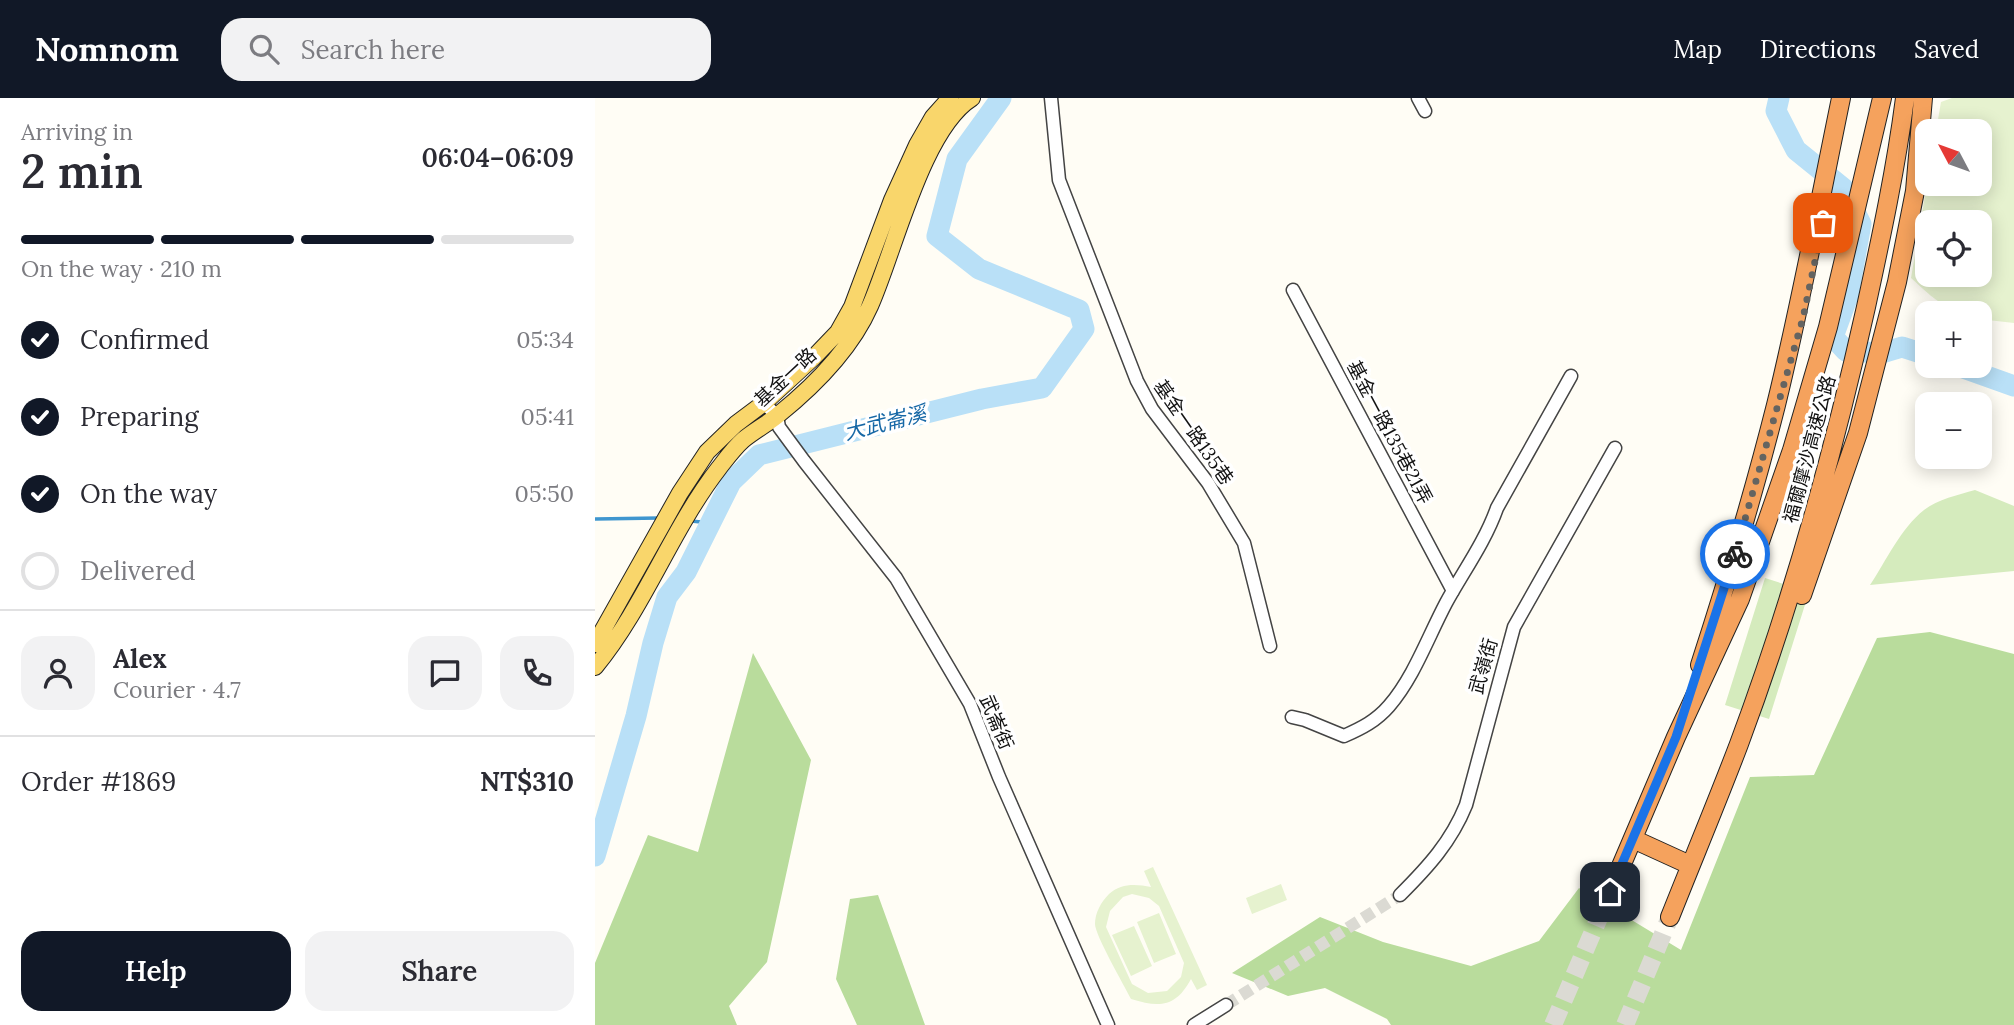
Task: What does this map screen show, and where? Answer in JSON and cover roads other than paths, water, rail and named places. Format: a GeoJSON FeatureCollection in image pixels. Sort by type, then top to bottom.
{"type":"FeatureCollection","features":[{"type":"Feature","properties":{"kind":"highway"},"geometry":{"type":"LineString","coordinates":[[1757,475],[1796,319],[1841,98]]}},
{"type":"Feature","properties":{"kind":"highway"},"geometry":{"type":"LineString","coordinates":[[1676,737],[1723,593],[1803,318],[1848,98]]}},
{"type":"Feature","properties":{"kind":"highway","name":"福爾摩沙高速公路"},"geometry":{"type":"LineString","coordinates":[[1610,892],[1676,737],[1740,599],[1792,450],[1828,327],[1882,98]]}},
{"type":"Feature","properties":{"kind":"highway","name":"福爾摩沙高速公路"},"geometry":{"type":"LineString","coordinates":[[1670,917],[1739,743],[1796,575],[1826,472],[1852,370],[1889,198],[1905,98]]}},
{"type":"Feature","properties":{"kind":"highway"},"geometry":{"type":"LineString","coordinates":[[1739,743],[1785,640],[1858,433],[1902,256],[1915,191],[1923,98]]}},
{"type":"Feature","properties":{"kind":"highway"},"geometry":{"type":"LineString","coordinates":[[1633,839],[1691,865]]}},
{"type":"Feature","properties":{"kind":"main road","name":"基金一路"},"geometry":{"type":"LineString","coordinates":[[595,644],[666,517],[707,452],[736,424],[764,403],[838,332],[852,307],[917,145],[933,117],[950,98]]}},
{"type":"Feature","properties":{"kind":"main road","name":"基金一路"},"geometry":{"type":"LineString","coordinates":[[595,667],[621,633],[695,502],[719,467],[743,440],[778,422],[823,373],[856,331],[870,307],[907,204],[932,150],[945,126],[972,98]]}},
{"type":"Feature","properties":{"kind":"street","name":"基金一路135巷"},"geometry":{"type":"LineString","coordinates":[[1051,98],[1059,180],[1137,381],[1151,409],[1208,483],[1244,543],[1270,646]]}},
{"type":"Feature","properties":{"kind":"street"},"geometry":{"type":"LineString","coordinates":[[1418,98],[1425,111]]}},
{"type":"Feature","properties":{"kind":"street","name":"基金一路135巷21弄"},"geometry":{"type":"LineString","coordinates":[[1293,290],[1453,591]]}},
{"type":"Feature","properties":{"kind":"street"},"geometry":{"type":"LineString","coordinates":[[1291,717],[1344,736],[1377,719],[1391,704],[1410,674],[1571,376]]}},
{"type":"Feature","properties":{"kind":"street","name":"武崙街"},"geometry":{"type":"LineString","coordinates":[[764,403],[804,461],[896,578],[970,704],[999,777],[1108,1025]]}},
{"type":"Feature","properties":{"kind":"street","name":"武嶺街"},"geometry":{"type":"LineString","coordinates":[[1401,895],[1430,865],[1457,826],[1466,804],[1514,627],[1615,448]]}},
{"type":"Feature","properties":{"kind":"street"},"geometry":{"type":"LineString","coordinates":[[1194,1025],[1226,1005]]}},
{"type":"Feature","properties":{"kind":"waterway","name":"大武崙溪"},"geometry":{"type":"LineString","coordinates":[[595,856],[667,597],[686,572],[731,482],[759,455],[982,399],[1042,388],[1084,329],[1079,310],[979,269],[937,236],[957,159],[1001,98]]}},
{"type":"Feature","properties":{"kind":"waterway","name":"大武崙溪"},"geometry":{"type":"LineString","coordinates":[[1779,98],[1776,111],[1796,150],[1843,188],[1861,224],[1848,296],[1833,337],[1846,351],[1882,353],[1902,347],[1915,351]]}},
{"type":"Feature","properties":{"kind":"waterway","name":"大武崙溪"},"geometry":{"type":"LineString","coordinates":[[1992,378],[2014,386]]}},
{"type":"Feature","properties":{"kind":"waterway"},"geometry":{"type":"LineString","coordinates":[[595,519],[659,518]]}},
{"type":"Feature","properties":{"kind":"waterway"},"geometry":{"type":"LineString","coordinates":[[691,521],[711,523]]}},
{"type":"Feature","properties":{"kind":"tunnel"},"geometry":{"type":"LineString","coordinates":[[1553,1025],[1610,892]]}},
{"type":"Feature","properties":{"kind":"tunnel"},"geometry":{"type":"LineString","coordinates":[[1226,1005],[1400,895]]}},
{"type":"Feature","properties":{"kind":"tunnel"},"geometry":{"type":"LineString","coordinates":[[1625,1025],[1670,917]]}}]}
